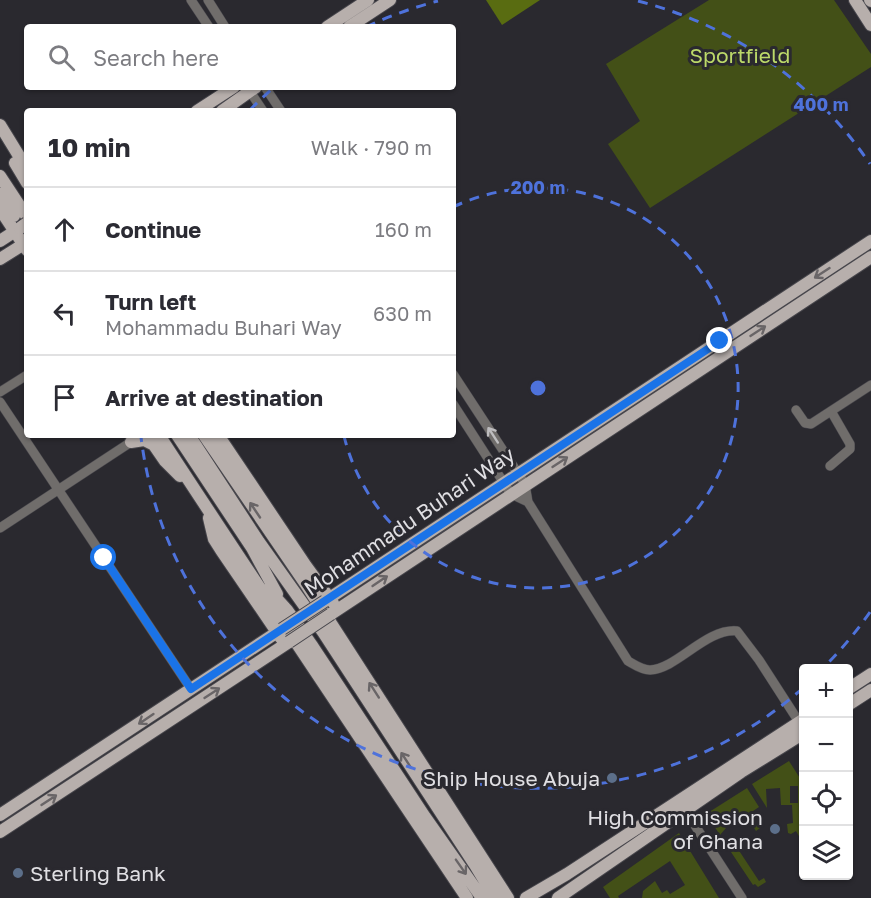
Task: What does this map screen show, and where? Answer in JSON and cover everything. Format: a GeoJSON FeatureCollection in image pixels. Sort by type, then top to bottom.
{"type":"FeatureCollection","features":[{"type":"Feature","properties":{"kind":"main road"},"geometry":{"type":"LineString","coordinates":[[332,24],[368,0]]}},
{"type":"Feature","properties":{"kind":"main road"},"geometry":{"type":"LineString","coordinates":[[354,24],[390,0]]}},
{"type":"Feature","properties":{"kind":"main road"},"geometry":{"type":"LineString","coordinates":[[855,0],[871,25]]}},
{"type":"Feature","properties":{"kind":"main road"},"geometry":{"type":"LineString","coordinates":[[202,108],[229,90]]}},
{"type":"Feature","properties":{"kind":"main road"},"geometry":{"type":"LineString","coordinates":[[226,108],[248,90]]}},
{"type":"Feature","properties":{"kind":"main road"},"geometry":{"type":"LineString","coordinates":[[0,125],[24,164]]}},
{"type":"Feature","properties":{"kind":"main road"},"geometry":{"type":"LineString","coordinates":[[0,140],[24,178]]}},
{"type":"Feature","properties":{"kind":"main road"},"geometry":{"type":"LineString","coordinates":[[0,176],[24,212]]}},
{"type":"Feature","properties":{"kind":"main road"},"geometry":{"type":"LineString","coordinates":[[0,194],[24,236]]}},
{"type":"Feature","properties":{"kind":"main road"},"geometry":{"type":"LineString","coordinates":[[0,209],[24,236]]}},
{"type":"Feature","properties":{"kind":"main road"},"geometry":{"type":"LineString","coordinates":[[0,241],[24,236]]}},
{"type":"Feature","properties":{"kind":"main road"},"geometry":{"type":"LineString","coordinates":[[0,259],[24,236]]}},
{"type":"Feature","properties":{"kind":"main road","name":"Mohammadu Buhari Way"},"geometry":{"type":"LineString","coordinates":[[0,815],[871,241]]}},
{"type":"Feature","properties":{"kind":"main road","name":"Mohammadu Buhari Way"},"geometry":{"type":"LineString","coordinates":[[0,832],[288,644],[334,611],[871,256]]}},
{"type":"Feature","properties":{"kind":"main road"},"geometry":{"type":"LineString","coordinates":[[133,439],[153,438],[165,461],[195,490],[242,561],[379,744],[425,817],[482,898]]}},
{"type":"Feature","properties":{"kind":"main road"},"geometry":{"type":"LineString","coordinates":[[179,438],[252,548],[282,612],[467,898]]}},
{"type":"Feature","properties":{"kind":"main road"},"geometry":{"type":"LineString","coordinates":[[191,438],[259,542],[286,578],[475,864],[495,898]]}},
{"type":"Feature","properties":{"kind":"main road"},"geometry":{"type":"LineString","coordinates":[[206,438],[274,538],[508,898]]}},
{"type":"Feature","properties":{"kind":"main road"},"geometry":{"type":"LineString","coordinates":[[220,438],[334,611]]}},
{"type":"Feature","properties":{"kind":"main road"},"geometry":{"type":"LineString","coordinates":[[208,510],[210,525],[218,544],[288,644]]}},
{"type":"Feature","properties":{"kind":"main road"},"geometry":{"type":"LineString","coordinates":[[274,538],[286,578]]}},
{"type":"Feature","properties":{"kind":"main road"},"geometry":{"type":"LineString","coordinates":[[853,686],[871,674]]}},
{"type":"Feature","properties":{"kind":"main road"},"geometry":{"type":"LineString","coordinates":[[853,702],[871,690]]}},
{"type":"Feature","properties":{"kind":"main road"},"geometry":{"type":"LineString","coordinates":[[526,898],[682,806],[799,726]]}},
{"type":"Feature","properties":{"kind":"main road"},"geometry":{"type":"LineString","coordinates":[[84,760],[91,772]]}},
{"type":"Feature","properties":{"kind":"main road"},"geometry":{"type":"LineString","coordinates":[[558,898],[682,806]]}},
{"type":"Feature","properties":{"kind":"main road"},"geometry":{"type":"LineString","coordinates":[[567,874],[575,887]]}},
{"type":"Feature","properties":{"kind":"street"},"geometry":{"type":"LineString","coordinates":[[191,0],[207,24]]}},
{"type":"Feature","properties":{"kind":"street"},"geometry":{"type":"LineString","coordinates":[[208,0],[223,24]]}},
{"type":"Feature","properties":{"kind":"street"},"geometry":{"type":"LineString","coordinates":[[252,90],[261,108]]}},
{"type":"Feature","properties":{"kind":"street"},"geometry":{"type":"LineString","coordinates":[[267,90],[279,108]]}},
{"type":"Feature","properties":{"kind":"street"},"geometry":{"type":"LineString","coordinates":[[0,392],[24,377]]}},
{"type":"Feature","properties":{"kind":"street"},"geometry":{"type":"LineString","coordinates":[[456,379],[525,484],[528,502],[628,661],[643,669],[659,668],[710,638],[737,631],[799,720]]}},
{"type":"Feature","properties":{"kind":"street"},"geometry":{"type":"LineString","coordinates":[[796,410],[807,424],[871,385]]}},
{"type":"Feature","properties":{"kind":"street"},"geometry":{"type":"LineString","coordinates":[[0,402],[191,689]]}},
{"type":"Feature","properties":{"kind":"street"},"geometry":{"type":"LineString","coordinates":[[456,409],[511,494],[528,502]]}},
{"type":"Feature","properties":{"kind":"street"},"geometry":{"type":"LineString","coordinates":[[830,466],[850,449],[850,444],[831,411]]}},
{"type":"Feature","properties":{"kind":"street"},"geometry":{"type":"LineString","coordinates":[[0,528],[133,439]]}},
{"type":"Feature","properties":{"kind":"street"},"geometry":{"type":"LineString","coordinates":[[682,806],[742,898]]}},
{"type":"Feature","properties":{"kind":"green space"},"geometry":{"type":"Polygon","coordinates":[[[486,0],[540,0],[502,25],[486,0]]]}},
{"type":"Feature","properties":{"kind":"green space","name":"Sportfield"},"geometry":{"type":"Polygon","coordinates":[[[709,0],[834,0],[871,54],[871,67],[650,208],[608,144],[640,121],[606,64],[709,0]]]}},
{"type":"Feature","properties":{"kind":"green space"},"geometry":{"type":"Polygon","coordinates":[[[789,761],[799,777],[799,836],[796,831],[788,833],[787,824],[793,823],[792,805],[781,805],[780,788],[766,789],[767,808],[752,784],[789,761]],[[790,786],[790,803],[798,803],[798,786],[790,786]]]}},
{"type":"Feature","properties":{"kind":"green space"},"geometry":{"type":"Polygon","coordinates":[[[747,788],[759,807],[750,813],[760,828],[756,831],[746,815],[726,828],[720,835],[706,814],[747,788]]]}},
{"type":"Feature","properties":{"kind":"green space"},"geometry":{"type":"Polygon","coordinates":[[[679,833],[719,898],[642,898],[643,891],[655,881],[662,893],[667,890],[670,894],[685,885],[670,861],[618,896],[619,898],[610,898],[603,887],[679,833]]]}},
{"type":"Feature","properties":{"kind":"green space"},"geometry":{"type":"Polygon","coordinates":[[[737,837],[741,842],[736,846],[759,881],[764,878],[766,882],[758,887],[753,885],[725,843],[737,837]]]}},
{"type":"Feature","properties":{"kind":"place","name":"Ship House Abuja"},"geometry":{"type":"Point","coordinates":[612,778]}},
{"type":"Feature","properties":{"kind":"place","name":"High Commission of Ghana"},"geometry":{"type":"Point","coordinates":[775,829]}},
{"type":"Feature","properties":{"kind":"place","name":"Sterling Bank"},"geometry":{"type":"Point","coordinates":[18,873]}},
{"type":"Feature","properties":{"kind":"route"},"geometry":{"type":"LineString","coordinates":[[104,558],[191,689],[720,341]]}}]}
